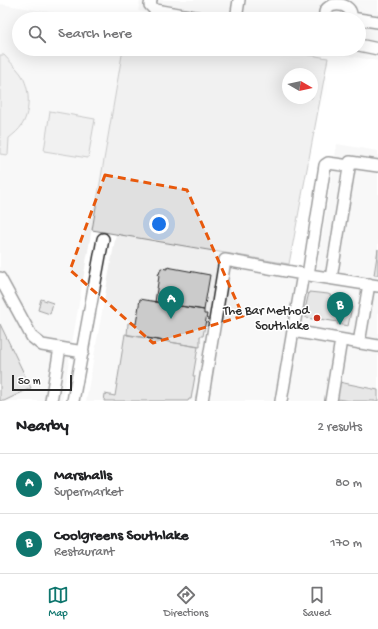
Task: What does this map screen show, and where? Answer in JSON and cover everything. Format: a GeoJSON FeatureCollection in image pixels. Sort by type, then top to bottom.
{"type":"FeatureCollection","features":[{"type":"Feature","properties":{"kind":"lane"},"geometry":{"type":"LineString","coordinates":[[151,0],[150,5],[155,10],[166,12]]}},
{"type":"Feature","properties":{"kind":"lane"},"geometry":{"type":"LineString","coordinates":[[237,12],[239,0]]}},
{"type":"Feature","properties":{"kind":"lane"},"geometry":{"type":"LineString","coordinates":[[325,12],[328,4],[336,0],[341,0],[348,5],[350,12]]}},
{"type":"Feature","properties":{"kind":"lane"},"geometry":{"type":"LineString","coordinates":[[366,20],[378,22]]}},
{"type":"Feature","properties":{"kind":"lane"},"geometry":{"type":"LineString","coordinates":[[366,46],[378,48]]}},
{"type":"Feature","properties":{"kind":"lane"},"geometry":{"type":"LineString","coordinates":[[331,278],[350,162],[378,166]]}},
{"type":"Feature","properties":{"kind":"lane"},"geometry":{"type":"LineString","coordinates":[[281,401],[325,165],[350,166]]}},
{"type":"Feature","properties":{"kind":"lane"},"geometry":{"type":"LineString","coordinates":[[73,401],[103,239]]}},
{"type":"Feature","properties":{"kind":"lane"},"geometry":{"type":"LineString","coordinates":[[202,401],[226,260],[291,271],[305,275],[373,285],[359,342]]}},
{"type":"Feature","properties":{"kind":"lane"},"geometry":{"type":"LineString","coordinates":[[0,278],[32,337],[42,345],[82,352]]}},
{"type":"Feature","properties":{"kind":"lane"},"geometry":{"type":"LineString","coordinates":[[293,331],[378,346]]}},
{"type":"Feature","properties":{"kind":"lane"},"geometry":{"type":"LineString","coordinates":[[331,401],[341,340]]}},
{"type":"Feature","properties":{"kind":"lane"},"geometry":{"type":"LineString","coordinates":[[51,401],[60,348]]}},
{"type":"Feature","properties":{"kind":"highlighted area"},"geometry":{"type":"Polygon","coordinates":[[[105,175],[187,190],[243,316],[153,343],[70,270],[105,175]]]}},
{"type":"Feature","properties":{"kind":"shaded area"},"geometry":{"type":"Polygon","coordinates":[[[140,0],[378,0],[378,61],[348,56],[366,56],[366,12],[138,11],[140,0]]]}},
{"type":"Feature","properties":{"kind":"shaded area"},"geometry":{"type":"Polygon","coordinates":[[[0,4],[50,12],[12,12],[12,56],[122,56],[62,401],[0,401],[0,4]]]}},
{"type":"Feature","properties":{"kind":"shaded area"},"geometry":{"type":"Polygon","coordinates":[[[0,55],[4,55],[21,74],[28,92],[27,113],[22,125],[9,138],[8,155],[0,154],[0,55]]]}},
{"type":"Feature","properties":{"kind":"shaded area"},"geometry":{"type":"Polygon","coordinates":[[[122,56],[316,56],[328,58],[289,264],[92,230],[122,56]]]}},
{"type":"Feature","properties":{"kind":"shaded area"},"geometry":{"type":"Polygon","coordinates":[[[50,111],[95,119],[88,158],[44,151],[50,111]]]}},
{"type":"Feature","properties":{"kind":"shaded area"},"geometry":{"type":"Polygon","coordinates":[[[337,144],[378,151],[378,401],[86,401],[116,234],[317,269],[337,144]]]}},
{"type":"Feature","properties":{"kind":"building"},"geometry":{"type":"Polygon","coordinates":[[[378,249],[378,275],[374,275],[378,249]]]}},
{"type":"Feature","properties":{"kind":"building"},"geometry":{"type":"Polygon","coordinates":[[[167,267],[210,275],[204,310],[155,302],[159,276],[158,274],[161,268],[167,269],[167,267]]]}},
{"type":"Feature","properties":{"kind":"building"},"geometry":{"type":"Polygon","coordinates":[[[309,292],[328,294],[332,297],[351,301],[350,307],[352,307],[348,326],[337,324],[338,322],[306,318],[306,314],[304,314],[309,292]]]}},
{"type":"Feature","properties":{"kind":"building"},"geometry":{"type":"Polygon","coordinates":[[[41,299],[53,303],[50,314],[38,310],[41,299]]]}},
{"type":"Feature","properties":{"kind":"building"},"geometry":{"type":"Polygon","coordinates":[[[140,299],[204,310],[204,314],[207,314],[203,336],[200,336],[200,347],[127,335],[128,323],[136,324],[140,299]]]}},
{"type":"Feature","properties":{"kind":"building"},"geometry":{"type":"Polygon","coordinates":[[[0,324],[31,388],[4,401],[0,401],[0,324]]]}},
{"type":"Feature","properties":{"kind":"building"},"geometry":{"type":"Polygon","coordinates":[[[125,334],[198,347],[191,399],[188,401],[104,401],[105,394],[115,396],[125,334]]]}},
{"type":"Feature","properties":{"kind":"building"},"geometry":{"type":"Polygon","coordinates":[[[339,382],[378,390],[378,401],[351,401],[337,399],[339,382]]]}},
{"type":"Feature","properties":{"kind":"place","name":"The Bar Method Southlake"},"geometry":{"type":"Point","coordinates":[317,318]}},
{"type":"Feature","properties":{"kind":"place","name":"Marshalls"},"geometry":{"type":"Point","coordinates":[171,319]}},
{"type":"Feature","properties":{"kind":"place","name":"Coolgreens Southlake"},"geometry":{"type":"Point","coordinates":[340,325]}}]}
